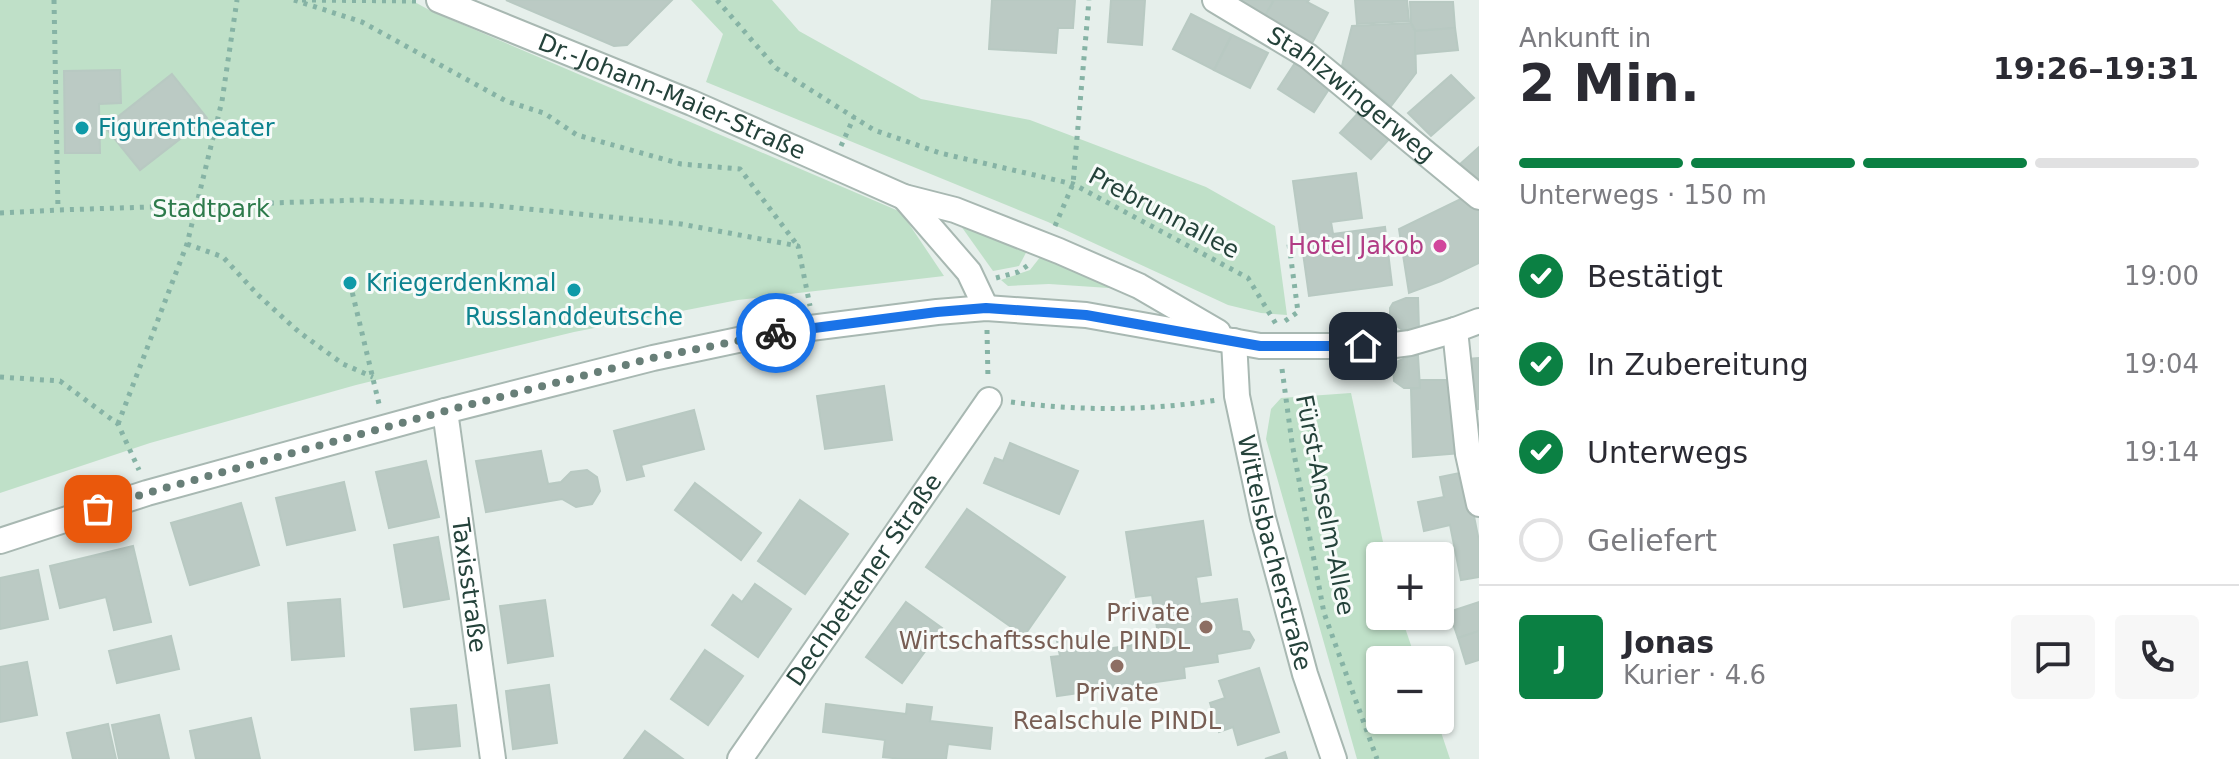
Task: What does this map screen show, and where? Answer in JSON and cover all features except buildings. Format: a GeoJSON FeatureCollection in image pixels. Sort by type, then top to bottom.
{"type":"FeatureCollection","features":[{"type":"Feature","properties":{"kind":"street","name":"Stahlzwingerweg"},"geometry":{"type":"LineString","coordinates":[[1215,0],[1308,56],[1479,197]]}},
{"type":"Feature","properties":{"kind":"street","name":"Dr.-Johann-Maier-Straße"},"geometry":{"type":"LineString","coordinates":[[440,1],[692,103],[904,197],[955,210],[1059,251],[1139,286],[1234,341]]}},
{"type":"Feature","properties":{"kind":"street","name":"Dr.-Johann-Maier-Straße"},"geometry":{"type":"LineString","coordinates":[[904,197],[969,272],[986,308]]}},
{"type":"Feature","properties":{"kind":"street"},"geometry":{"type":"LineString","coordinates":[[0,541],[147,493],[445,411],[653,358],[771,333],[986,308],[1086,315],[1234,341],[1278,336],[1387,346],[1410,343],[1479,321]]}},
{"type":"Feature","properties":{"kind":"street"},"geometry":{"type":"LineString","coordinates":[[1455,330],[1468,454],[1479,504]]}},
{"type":"Feature","properties":{"kind":"street","name":"Wittelsbacherstraße"},"geometry":{"type":"LineString","coordinates":[[1234,341],[1237,396],[1271,550],[1305,674],[1334,759]]}},
{"type":"Feature","properties":{"kind":"street","name":"Dechbettener Straße"},"geometry":{"type":"LineString","coordinates":[[740,759],[989,400]]}},
{"type":"Feature","properties":{"kind":"street","name":"Taxisstraße"},"geometry":{"type":"LineString","coordinates":[[445,411],[493,759]]}},
{"type":"Feature","properties":{"kind":"path"},"geometry":{"type":"LineString","coordinates":[[54,0],[58,210]]}},
{"type":"Feature","properties":{"kind":"path"},"geometry":{"type":"LineString","coordinates":[[118,424],[187,244],[222,101],[237,0]]}},
{"type":"Feature","properties":{"kind":"path"},"geometry":{"type":"LineString","coordinates":[[294,0],[440,1]]}},
{"type":"Feature","properties":{"kind":"path"},"geometry":{"type":"LineString","coordinates":[[294,0],[362,22],[506,101],[544,113],[577,135],[681,164],[740,169],[798,246],[813,328]]}},
{"type":"Feature","properties":{"kind":"path","name":"Prebrunnallee"},"geometry":{"type":"LineString","coordinates":[[717,0],[776,68],[874,130],[940,153],[1073,184],[1248,278],[1278,336]]}},
{"type":"Feature","properties":{"kind":"path"},"geometry":{"type":"LineString","coordinates":[[1076,151],[1089,0]]}},
{"type":"Feature","properties":{"kind":"path"},"geometry":{"type":"LineString","coordinates":[[840,147],[854,117]]}},
{"type":"Feature","properties":{"kind":"path"},"geometry":{"type":"LineString","coordinates":[[0,213],[361,200],[487,205],[681,224],[798,246]]}},
{"type":"Feature","properties":{"kind":"path"},"geometry":{"type":"LineString","coordinates":[[1278,336],[1298,312],[1289,244],[1302,243]]}},
{"type":"Feature","properties":{"kind":"path"},"geometry":{"type":"LineString","coordinates":[[187,244],[223,257],[258,295],[299,332],[343,364],[373,377]]}},
{"type":"Feature","properties":{"kind":"path"},"geometry":{"type":"LineString","coordinates":[[350,283],[385,428]]}},
{"type":"Feature","properties":{"kind":"path"},"geometry":{"type":"LineString","coordinates":[[986,308],[989,400],[1063,409],[1103,410],[1205,402],[1237,396]]}},
{"type":"Feature","properties":{"kind":"path","name":"Fürst-Anselm-Allee"},"geometry":{"type":"LineString","coordinates":[[1278,336],[1292,443],[1324,613],[1377,759]]}},
{"type":"Feature","properties":{"kind":"path"},"geometry":{"type":"LineString","coordinates":[[0,377],[60,381],[118,424],[147,493]]}},
{"type":"Feature","properties":{"kind":"green space","name":"Stadtpark"},"geometry":{"type":"Polygon","coordinates":[[[0,0],[411,0],[901,212],[944,276],[738,300],[574,332],[356,385],[150,443],[0,493],[0,0]]]}},
{"type":"Feature","properties":{"kind":"green space"},"geometry":{"type":"Polygon","coordinates":[[[691,0],[772,0],[799,31],[921,99],[1030,120],[1206,187],[1275,226],[1287,315],[1228,305],[1048,222],[706,82],[723,34],[691,0]]]}},
{"type":"Feature","properties":{"kind":"green space"},"geometry":{"type":"Polygon","coordinates":[[[956,219],[1029,247],[1019,266],[993,271],[956,219]]]}},
{"type":"Feature","properties":{"kind":"green space"},"geometry":{"type":"Polygon","coordinates":[[[1041,256],[1110,284],[1109,288],[1049,284],[1008,286],[1001,280],[1030,270],[1041,256]]]}},
{"type":"Feature","properties":{"kind":"green space"},"geometry":{"type":"Polygon","coordinates":[[[1351,393],[1383,542],[1366,542],[1366,630],[1406,630],[1411,646],[1366,646],[1366,734],[1442,734],[1450,759],[1357,759],[1266,439],[1271,409],[1281,398],[1351,393]]]}},
{"type":"Feature","properties":{"kind":"way so far"},"geometry":{"type":"LineString","coordinates":[[98,509],[445,411],[653,358],[776,333]]}},
{"type":"Feature","properties":{"kind":"place","name":"Figurentheater"},"geometry":{"type":"Point","coordinates":[82,128]}},
{"type":"Feature","properties":{"kind":"place","name":"Hotel Jakob"},"geometry":{"type":"Point","coordinates":[1440,246]}},
{"type":"Feature","properties":{"kind":"place","name":"Kriegerdenkmal"},"geometry":{"type":"Point","coordinates":[350,283]}},
{"type":"Feature","properties":{"kind":"place","name":"Russlanddeutsche"},"geometry":{"type":"Point","coordinates":[574,290]}},
{"type":"Feature","properties":{"kind":"place","name":"Private Wirtschaftsschule PINDL"},"geometry":{"type":"Point","coordinates":[1206,627]}},
{"type":"Feature","properties":{"kind":"place","name":"Private Realschule PINDL"},"geometry":{"type":"Point","coordinates":[1117,666]}},
{"type":"Feature","properties":{"kind":"route"},"geometry":{"type":"LineString","coordinates":[[776,333],[986,308],[1086,315],[1260,346],[1363,346]]}}]}
